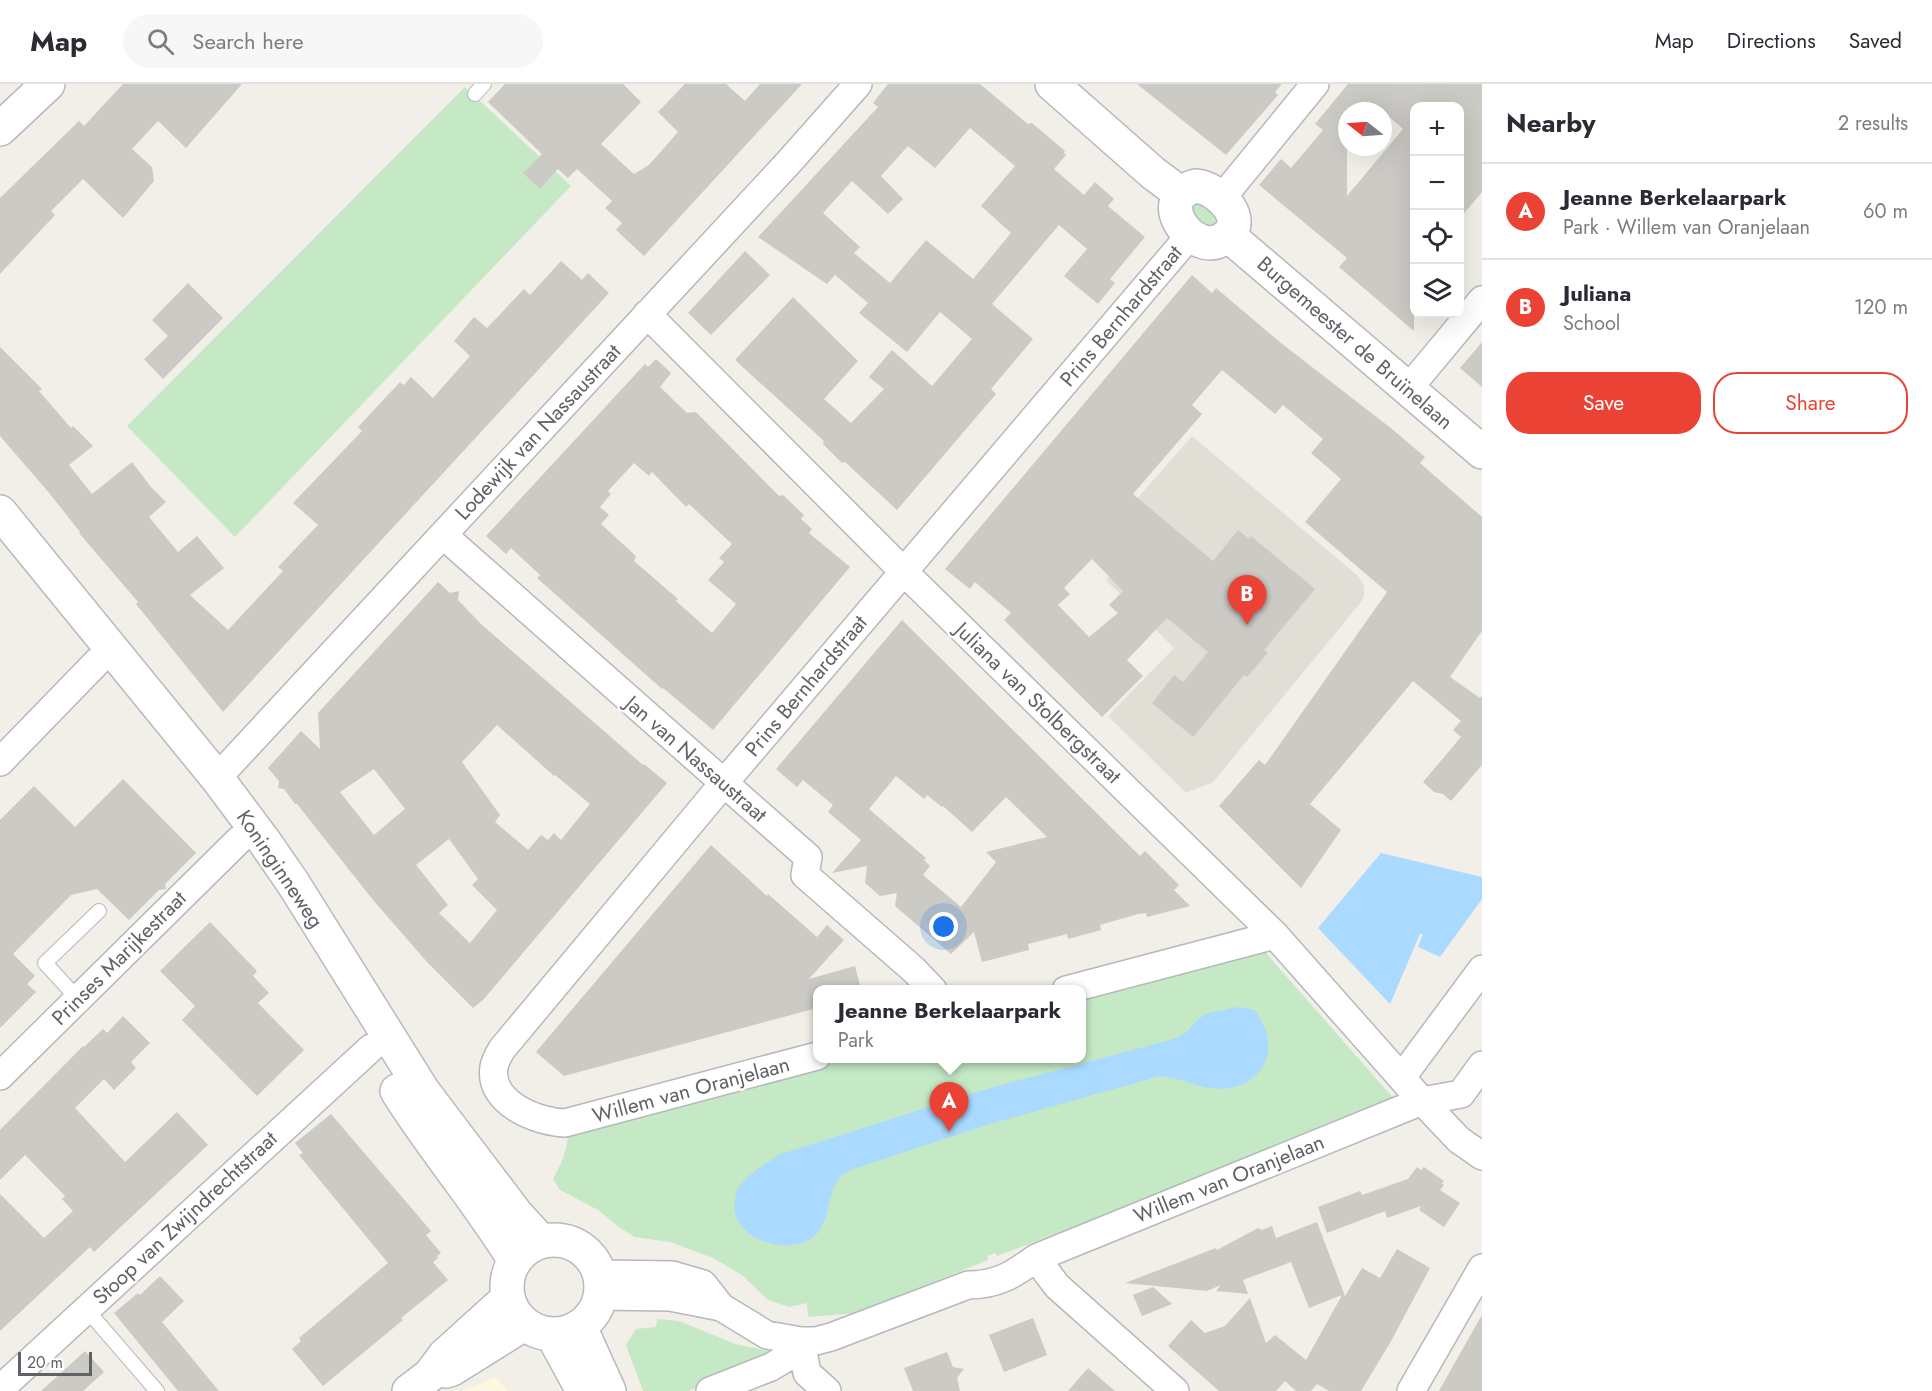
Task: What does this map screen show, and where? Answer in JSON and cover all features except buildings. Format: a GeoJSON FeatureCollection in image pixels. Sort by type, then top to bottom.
{"type":"FeatureCollection","features":[{"type":"Feature","properties":{"kind":"main road"},"geometry":{"type":"LineString","coordinates":[[0,129],[48,84]]}},
{"type":"Feature","properties":{"kind":"main road"},"geometry":{"type":"LineString","coordinates":[[1052,84],[1153,173],[1181,194]]}},
{"type":"Feature","properties":{"kind":"main road"},"geometry":{"type":"LineString","coordinates":[[1203,187],[1221,199],[1233,212],[1234,221],[1228,235],[1220,241],[1212,243],[1199,241],[1176,219],[1175,205],[1181,194],[1188,188],[1203,187]]}},
{"type":"Feature","properties":{"kind":"main road","name":"Burgemeester de Bruïnelaan"},"geometry":{"type":"LineString","coordinates":[[1228,235],[1482,452]]}},
{"type":"Feature","properties":{"kind":"main road","name":"Koninginneweg"},"geometry":{"type":"LineString","coordinates":[[0,512],[218,778],[293,884],[423,1091],[517,1215],[541,1241]]}},
{"type":"Feature","properties":{"kind":"main road","name":"Koninginneweg"},"geometry":{"type":"LineString","coordinates":[[0,541],[203,791],[239,840],[412,1114],[496,1230],[515,1261]]}},
{"type":"Feature","properties":{"kind":"main road"},"geometry":{"type":"LineString","coordinates":[[419,1383],[452,1369],[541,1321],[593,1314],[600,1285],[593,1259],[581,1247],[557,1239],[541,1241],[526,1249],[515,1261],[507,1279],[541,1321],[609,1391]]}},
{"type":"Feature","properties":{"kind":"main road"},"geometry":{"type":"LineString","coordinates":[[541,1321],[583,1391]]}},
{"type":"Feature","properties":{"kind":"street","name":"Lodewijk van Nassaustraat"},"geometry":{"type":"LineString","coordinates":[[218,778],[789,162],[858,84]]}},
{"type":"Feature","properties":{"kind":"street"},"geometry":{"type":"LineString","coordinates":[[1221,199],[1315,84]]}},
{"type":"Feature","properties":{"kind":"street","name":"Prins Bernhardstraat"},"geometry":{"type":"LineString","coordinates":[[565,1123],[548,1122],[523,1112],[506,1100],[495,1084],[494,1067],[502,1049],[723,784],[1191,234]]}},
{"type":"Feature","properties":{"kind":"street"},"geometry":{"type":"LineString","coordinates":[[1408,390],[1482,300]]}},
{"type":"Feature","properties":{"kind":"street","name":"Juliana van Stolbergstraat"},"geometry":{"type":"LineString","coordinates":[[647,314],[903,572],[1275,935],[1422,1101],[1459,1140],[1482,1156]]}},
{"type":"Feature","properties":{"kind":"street","name":"Jan van Nassaustraat"},"geometry":{"type":"LineString","coordinates":[[443,535],[808,857],[805,875],[928,985]]}},
{"type":"Feature","properties":{"kind":"street"},"geometry":{"type":"LineString","coordinates":[[4,750],[97,662]]}},
{"type":"Feature","properties":{"kind":"street","name":"Prinses Marijkestraat"},"geometry":{"type":"LineString","coordinates":[[0,1076],[239,840]]}},
{"type":"Feature","properties":{"kind":"street"},"geometry":{"type":"LineString","coordinates":[[1085,985],[1275,935]]}},
{"type":"Feature","properties":{"kind":"street"},"geometry":{"type":"LineString","coordinates":[[1402,1077],[1482,969]]}},
{"type":"Feature","properties":{"kind":"street","name":"Stoop van Zwijndrechtstraat"},"geometry":{"type":"LineString","coordinates":[[0,1389],[371,1048]]}},
{"type":"Feature","properties":{"kind":"street","name":"Willem van Oranjelaan"},"geometry":{"type":"LineString","coordinates":[[565,1123],[813,1057]]}},
{"type":"Feature","properties":{"kind":"street","name":"Willem van Oranjelaan"},"geometry":{"type":"LineString","coordinates":[[600,1285],[721,1306],[767,1335],[801,1341],[816,1341],[968,1285],[983,1269],[996,1263],[1036,1258],[1422,1101],[1461,1095],[1482,1065]]}},
{"type":"Feature","properties":{"kind":"street"},"geometry":{"type":"LineString","coordinates":[[1036,1258],[1057,1286],[1175,1391]]}},
{"type":"Feature","properties":{"kind":"street"},"geometry":{"type":"LineString","coordinates":[[1411,1391],[1482,1268]]}},
{"type":"Feature","properties":{"kind":"street"},"geometry":{"type":"LineString","coordinates":[[710,1391],[771,1367],[786,1358],[801,1341]]}},
{"type":"Feature","properties":{"kind":"street"},"geometry":{"type":"LineString","coordinates":[[801,1341],[807,1373],[827,1391]]}},
{"type":"Feature","properties":{"kind":"lane"},"geometry":{"type":"LineString","coordinates":[[475,94],[484,84]]}},
{"type":"Feature","properties":{"kind":"lane"},"geometry":{"type":"LineString","coordinates":[[78,999],[45,963],[99,911]]}},
{"type":"Feature","properties":{"kind":"lane"},"geometry":{"type":"LineString","coordinates":[[87,1310],[156,1391]]}},
{"type":"Feature","properties":{"kind":"shaded area"},"geometry":{"type":"Polygon","coordinates":[[[1192,436],[1358,576],[1364,586],[1364,595],[1361,602],[1213,782],[1186,793],[1108,716],[1174,648],[1106,580],[1119,563],[1098,543],[1192,436]]]}},
{"type":"Feature","properties":{"kind":"shaded area"},"geometry":{"type":"Polygon","coordinates":[[[496,1377],[507,1391],[463,1391],[496,1377]]]}},
{"type":"Feature","properties":{"kind":"green space"},"geometry":{"type":"Polygon","coordinates":[[[465,87],[571,186],[235,537],[127,426],[465,87]]]}},
{"type":"Feature","properties":{"kind":"green space"},"geometry":{"type":"Polygon","coordinates":[[[1197,199],[1220,216],[1214,229],[1191,218],[1189,205],[1197,199]]]}},
{"type":"Feature","properties":{"kind":"green space"},"geometry":{"type":"Polygon","coordinates":[[[1258,944],[1394,1099],[1107,1214],[997,1256],[995,1253],[987,1256],[988,1260],[856,1313],[808,1317],[807,1303],[789,1307],[768,1300],[742,1275],[713,1258],[670,1242],[635,1237],[598,1210],[560,1190],[553,1179],[564,1156],[569,1131],[833,1063],[1086,1063],[1086,994],[1258,944]]]}},
{"type":"Feature","properties":{"kind":"green space"},"geometry":{"type":"Polygon","coordinates":[[[657,1319],[679,1321],[735,1344],[773,1352],[773,1358],[688,1391],[643,1391],[626,1345],[636,1329],[656,1327],[657,1319]]]}},
{"type":"Feature","properties":{"kind":"water"},"geometry":{"type":"Polygon","coordinates":[[[1381,853],[1482,877],[1482,899],[1440,957],[1418,947],[1423,934],[1420,934],[1390,1004],[1318,928],[1381,853]]]}},
{"type":"Feature","properties":{"kind":"water"},"geometry":{"type":"Polygon","coordinates":[[[1238,1007],[1255,1010],[1265,1028],[1268,1052],[1265,1063],[1252,1079],[1243,1084],[1222,1089],[1160,1076],[990,1124],[853,1169],[842,1175],[836,1182],[826,1216],[818,1232],[801,1243],[774,1244],[761,1240],[740,1224],[735,1213],[738,1188],[752,1173],[778,1155],[980,1091],[1177,1038],[1205,1014],[1238,1007]]]}},
{"type":"Feature","properties":{"kind":"place","name":"Juliana"},"geometry":{"type":"Point","coordinates":[1247,625]}},
{"type":"Feature","properties":{"kind":"place","name":"Jeanne Berkelaarpark"},"geometry":{"type":"Point","coordinates":[949,1132]}}]}
